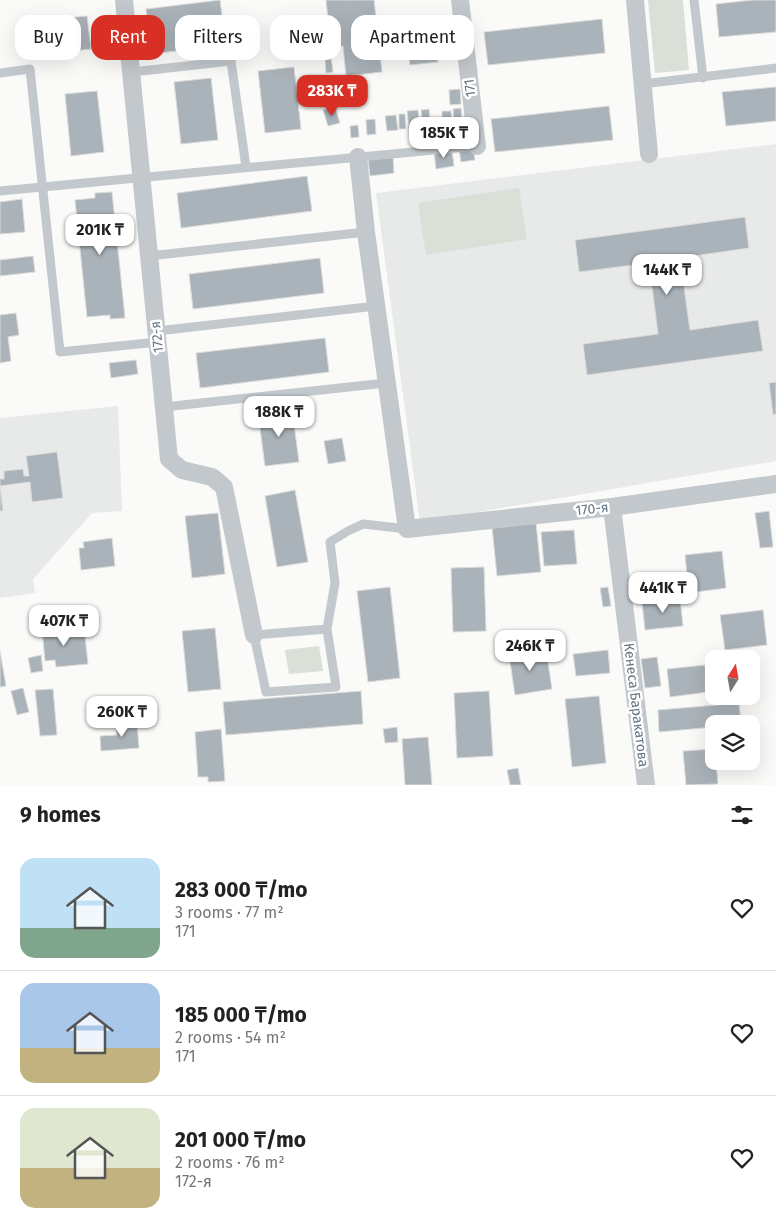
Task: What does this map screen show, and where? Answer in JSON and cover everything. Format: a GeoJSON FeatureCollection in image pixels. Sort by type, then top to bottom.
{"type":"FeatureCollection","features":[{"type":"Feature","properties":{"kind":"street","name":"172-я"},"geometry":{"type":"LineString","coordinates":[[124,0],[169,459],[182,470],[212,478],[224,487],[254,635]]}},
{"type":"Feature","properties":{"kind":"street","name":"171"},"geometry":{"type":"LineString","coordinates":[[460,0],[477,146]]}},
{"type":"Feature","properties":{"kind":"street"},"geometry":{"type":"LineString","coordinates":[[635,0],[649,154]]}},
{"type":"Feature","properties":{"kind":"street"},"geometry":{"type":"LineString","coordinates":[[358,157],[366,232],[407,529]]}},
{"type":"Feature","properties":{"kind":"street","name":"170-я"},"geometry":{"type":"LineString","coordinates":[[407,529],[612,507],[776,484]]}},
{"type":"Feature","properties":{"kind":"street","name":"Кенеса Баракатова"},"geometry":{"type":"LineString","coordinates":[[612,507],[646,785]]}},
{"type":"Feature","properties":{"kind":"lane"},"geometry":{"type":"LineString","coordinates":[[694,0],[702,78]]}},
{"type":"Feature","properties":{"kind":"lane"},"geometry":{"type":"LineString","coordinates":[[132,72],[231,61],[246,167]]}},
{"type":"Feature","properties":{"kind":"lane"},"geometry":{"type":"LineString","coordinates":[[642,84],[776,68]]}},
{"type":"Feature","properties":{"kind":"lane"},"geometry":{"type":"LineString","coordinates":[[0,73],[30,69],[60,352],[157,336],[376,306]]}},
{"type":"Feature","properties":{"kind":"lane"},"geometry":{"type":"LineString","coordinates":[[0,191],[477,146]]}},
{"type":"Feature","properties":{"kind":"lane"},"geometry":{"type":"LineString","coordinates":[[150,256],[366,232]]}},
{"type":"Feature","properties":{"kind":"lane"},"geometry":{"type":"LineString","coordinates":[[164,407],[386,383]]}},
{"type":"Feature","properties":{"kind":"lane"},"geometry":{"type":"LineString","coordinates":[[327,629],[254,635],[266,692],[336,687],[327,629],[335,583],[330,542],[363,524],[407,529]]}},
{"type":"Feature","properties":{"kind":"shaded area"},"geometry":{"type":"Polygon","coordinates":[[[648,0],[683,0],[689,70],[655,73],[648,0]]]}},
{"type":"Feature","properties":{"kind":"shaded area"},"geometry":{"type":"Polygon","coordinates":[[[776,144],[776,461],[420,522],[376,193],[776,144]]]}},
{"type":"Feature","properties":{"kind":"shaded area"},"geometry":{"type":"Polygon","coordinates":[[[519,188],[527,239],[426,255],[418,203],[519,188]]]}},
{"type":"Feature","properties":{"kind":"shaded area"},"geometry":{"type":"Polygon","coordinates":[[[118,406],[122,511],[92,513],[33,579],[35,593],[0,598],[0,418],[118,406]]]}},
{"type":"Feature","properties":{"kind":"shaded area"},"geometry":{"type":"Polygon","coordinates":[[[319,646],[323,671],[289,674],[285,650],[319,646]]]}},
{"type":"Feature","properties":{"kind":"building"},"geometry":{"type":"Polygon","coordinates":[[[220,0],[222,15],[175,15],[175,51],[165,52],[165,15],[147,15],[146,9],[220,0]]]}},
{"type":"Feature","properties":{"kind":"building"},"geometry":{"type":"Polygon","coordinates":[[[326,0],[374,0],[376,15],[351,15],[351,60],[381,60],[382,72],[346,76],[343,46],[341,46],[341,15],[328,15],[326,0]]]}},
{"type":"Feature","properties":{"kind":"building"},"geometry":{"type":"Polygon","coordinates":[[[753,0],[776,0],[776,32],[719,37],[716,4],[753,0]]]}},
{"type":"Feature","properties":{"kind":"building"},"geometry":{"type":"Polygon","coordinates":[[[87,16],[91,49],[81,50],[81,17],[87,16]]]}},
{"type":"Feature","properties":{"kind":"building"},"geometry":{"type":"Polygon","coordinates":[[[602,19],[605,53],[488,65],[484,32],[602,19]]]}},
{"type":"Feature","properties":{"kind":"building"},"geometry":{"type":"Polygon","coordinates":[[[325,60],[331,60],[333,72],[326,73],[325,60]]]}},
{"type":"Feature","properties":{"kind":"building"},"geometry":{"type":"Polygon","coordinates":[[[409,60],[438,60],[438,62],[410,65],[409,60]]]}},
{"type":"Feature","properties":{"kind":"building"},"geometry":{"type":"Polygon","coordinates":[[[294,67],[301,129],[265,133],[258,71],[294,67]]]}},
{"type":"Feature","properties":{"kind":"building"},"geometry":{"type":"Polygon","coordinates":[[[211,78],[218,140],[181,144],[174,82],[211,78]]]}},
{"type":"Feature","properties":{"kind":"building"},"geometry":{"type":"Polygon","coordinates":[[[776,87],[776,121],[726,126],[722,92],[776,87]]]}},
{"type":"Feature","properties":{"kind":"building"},"geometry":{"type":"Polygon","coordinates":[[[460,89],[461,104],[450,105],[449,90],[460,89]]]}},
{"type":"Feature","properties":{"kind":"building"},"geometry":{"type":"Polygon","coordinates":[[[97,91],[104,152],[71,156],[65,94],[97,91]]]}},
{"type":"Feature","properties":{"kind":"building"},"geometry":{"type":"Polygon","coordinates":[[[609,106],[613,140],[495,152],[491,119],[609,106]]]}},
{"type":"Feature","properties":{"kind":"building"},"geometry":{"type":"Polygon","coordinates":[[[335,107],[340,123],[328,126],[323,110],[335,107]]]}},
{"type":"Feature","properties":{"kind":"building"},"geometry":{"type":"Polygon","coordinates":[[[461,108],[462,123],[454,124],[453,109],[461,108]]]}},
{"type":"Feature","properties":{"kind":"building"},"geometry":{"type":"Polygon","coordinates":[[[429,109],[431,129],[423,130],[421,110],[429,109]]]}},
{"type":"Feature","properties":{"kind":"building"},"geometry":{"type":"Polygon","coordinates":[[[418,110],[420,128],[409,129],[407,111],[418,110]]]}},
{"type":"Feature","properties":{"kind":"building"},"geometry":{"type":"Polygon","coordinates":[[[442,111],[451,111],[452,124],[442,125],[442,111]]]}},
{"type":"Feature","properties":{"kind":"building"},"geometry":{"type":"Polygon","coordinates":[[[399,114],[405,114],[406,129],[399,129],[399,114]]]}},
{"type":"Feature","properties":{"kind":"building"},"geometry":{"type":"Polygon","coordinates":[[[396,115],[398,130],[387,131],[385,116],[396,115]]]}},
{"type":"Feature","properties":{"kind":"building"},"geometry":{"type":"Polygon","coordinates":[[[375,119],[376,134],[367,135],[366,120],[375,119]]]}},
{"type":"Feature","properties":{"kind":"building"},"geometry":{"type":"Polygon","coordinates":[[[358,125],[359,137],[351,138],[350,126],[358,125]]]}},
{"type":"Feature","properties":{"kind":"building"},"geometry":{"type":"Polygon","coordinates":[[[473,148],[475,160],[461,162],[459,149],[473,148]]]}},
{"type":"Feature","properties":{"kind":"building"},"geometry":{"type":"Polygon","coordinates":[[[452,150],[454,166],[436,169],[434,152],[452,150]]]}},
{"type":"Feature","properties":{"kind":"building"},"geometry":{"type":"Polygon","coordinates":[[[393,157],[394,173],[370,176],[368,159],[393,157]]]}},
{"type":"Feature","properties":{"kind":"building"},"geometry":{"type":"Polygon","coordinates":[[[307,176],[312,211],[181,228],[177,193],[307,176]]]}},
{"type":"Feature","properties":{"kind":"building"},"geometry":{"type":"Polygon","coordinates":[[[112,192],[125,318],[110,319],[110,315],[87,317],[75,200],[95,198],[95,193],[112,192]]]}},
{"type":"Feature","properties":{"kind":"building"},"geometry":{"type":"Polygon","coordinates":[[[22,199],[25,232],[0,234],[0,202],[22,199]]]}},
{"type":"Feature","properties":{"kind":"building"},"geometry":{"type":"Polygon","coordinates":[[[745,217],[749,248],[680,258],[690,330],[758,320],[763,351],[587,375],[583,344],[658,334],[649,263],[579,272],[575,240],[745,217]]]}},
{"type":"Feature","properties":{"kind":"building"},"geometry":{"type":"Polygon","coordinates":[[[33,256],[35,272],[0,276],[0,260],[33,256]]]}},
{"type":"Feature","properties":{"kind":"building"},"geometry":{"type":"Polygon","coordinates":[[[320,258],[324,293],[193,309],[189,274],[320,258]]]}},
{"type":"Feature","properties":{"kind":"building"},"geometry":{"type":"Polygon","coordinates":[[[16,313],[19,335],[8,337],[11,361],[0,363],[0,315],[16,313]]]}},
{"type":"Feature","properties":{"kind":"building"},"geometry":{"type":"Polygon","coordinates":[[[325,338],[329,372],[200,388],[196,353],[325,338]]]}},
{"type":"Feature","properties":{"kind":"building"},"geometry":{"type":"Polygon","coordinates":[[[136,360],[138,374],[111,378],[109,363],[136,360]]]}},
{"type":"Feature","properties":{"kind":"building"},"geometry":{"type":"Polygon","coordinates":[[[776,382],[776,414],[773,415],[769,383],[776,382]]]}},
{"type":"Feature","properties":{"kind":"building"},"geometry":{"type":"Polygon","coordinates":[[[292,409],[299,462],[265,466],[258,413],[292,409]]]}},
{"type":"Feature","properties":{"kind":"building"},"geometry":{"type":"Polygon","coordinates":[[[342,438],[346,461],[328,464],[324,441],[342,438]]]}},
{"type":"Feature","properties":{"kind":"building"},"geometry":{"type":"Polygon","coordinates":[[[57,452],[63,498],[32,502],[30,482],[0,486],[0,479],[4,479],[4,471],[23,469],[24,476],[29,476],[26,456],[57,452]]]}},
{"type":"Feature","properties":{"kind":"building"},"geometry":{"type":"Polygon","coordinates":[[[0,486],[3,511],[0,511],[0,486]]]}},
{"type":"Feature","properties":{"kind":"building"},"geometry":{"type":"Polygon","coordinates":[[[295,490],[308,562],[277,567],[265,496],[295,490]]]}},
{"type":"Feature","properties":{"kind":"building"},"geometry":{"type":"Polygon","coordinates":[[[769,511],[773,547],[760,548],[755,513],[769,511]]]}},
{"type":"Feature","properties":{"kind":"building"},"geometry":{"type":"Polygon","coordinates":[[[218,513],[225,574],[192,578],[185,516],[218,513]]]}},
{"type":"Feature","properties":{"kind":"building"},"geometry":{"type":"Polygon","coordinates":[[[536,523],[541,572],[497,576],[492,527],[536,523]]]}},
{"type":"Feature","properties":{"kind":"building"},"geometry":{"type":"Polygon","coordinates":[[[574,530],[577,564],[544,566],[541,532],[574,530]]]}},
{"type":"Feature","properties":{"kind":"building"},"geometry":{"type":"Polygon","coordinates":[[[112,538],[115,566],[81,570],[79,548],[84,548],[83,542],[112,538]]]}},
{"type":"Feature","properties":{"kind":"building"},"geometry":{"type":"Polygon","coordinates":[[[722,551],[726,588],[689,593],[685,555],[722,551]]]}},
{"type":"Feature","properties":{"kind":"building"},"geometry":{"type":"Polygon","coordinates":[[[484,567],[486,631],[453,632],[451,568],[484,567]]]}},
{"type":"Feature","properties":{"kind":"building"},"geometry":{"type":"Polygon","coordinates":[[[390,587],[400,678],[368,682],[357,591],[390,587]]]}},
{"type":"Feature","properties":{"kind":"building"},"geometry":{"type":"Polygon","coordinates":[[[608,587],[611,606],[603,607],[600,588],[608,587]]]}},
{"type":"Feature","properties":{"kind":"building"},"geometry":{"type":"Polygon","coordinates":[[[680,598],[683,626],[645,630],[642,602],[680,598]]]}},
{"type":"Feature","properties":{"kind":"building"},"geometry":{"type":"Polygon","coordinates":[[[763,610],[767,645],[725,650],[720,615],[763,610]]]}},
{"type":"Feature","properties":{"kind":"building"},"geometry":{"type":"Polygon","coordinates":[[[68,626],[69,637],[85,636],[88,664],[56,667],[55,660],[45,661],[42,628],[68,626]]]}},
{"type":"Feature","properties":{"kind":"building"},"geometry":{"type":"Polygon","coordinates":[[[215,628],[221,689],[188,692],[182,631],[215,628]]]}},
{"type":"Feature","properties":{"kind":"building"},"geometry":{"type":"Polygon","coordinates":[[[546,650],[552,689],[515,695],[509,655],[546,650]]]}},
{"type":"Feature","properties":{"kind":"building"},"geometry":{"type":"Polygon","coordinates":[[[608,650],[610,673],[576,676],[573,654],[608,650]]]}},
{"type":"Feature","properties":{"kind":"building"},"geometry":{"type":"Polygon","coordinates":[[[0,651],[6,686],[0,687],[0,651]]]}},
{"type":"Feature","properties":{"kind":"building"},"geometry":{"type":"Polygon","coordinates":[[[41,655],[43,671],[31,673],[28,658],[41,655]]]}},
{"type":"Feature","properties":{"kind":"building"},"geometry":{"type":"Polygon","coordinates":[[[657,657],[661,686],[645,688],[641,659],[657,657]]]}},
{"type":"Feature","properties":{"kind":"building"},"geometry":{"type":"Polygon","coordinates":[[[705,665],[705,692],[670,697],[667,669],[705,665]]]}},
{"type":"Feature","properties":{"kind":"building"},"geometry":{"type":"Polygon","coordinates":[[[23,688],[29,712],[17,715],[11,691],[23,688]]]}},
{"type":"Feature","properties":{"kind":"building"},"geometry":{"type":"Polygon","coordinates":[[[53,689],[57,735],[40,736],[35,690],[53,689]]]}},
{"type":"Feature","properties":{"kind":"building"},"geometry":{"type":"Polygon","coordinates":[[[361,691],[363,724],[226,735],[223,702],[361,691]]]}},
{"type":"Feature","properties":{"kind":"building"},"geometry":{"type":"Polygon","coordinates":[[[489,691],[493,756],[457,758],[454,693],[489,691]]]}},
{"type":"Feature","properties":{"kind":"building"},"geometry":{"type":"Polygon","coordinates":[[[599,696],[606,763],[572,767],[565,699],[599,696]]]}},
{"type":"Feature","properties":{"kind":"building"},"geometry":{"type":"Polygon","coordinates":[[[111,702],[113,724],[103,725],[101,703],[111,702]]]}},
{"type":"Feature","properties":{"kind":"building"},"geometry":{"type":"Polygon","coordinates":[[[739,705],[740,715],[705,715],[705,728],[659,732],[658,710],[739,705]]]}},
{"type":"Feature","properties":{"kind":"building"},"geometry":{"type":"Polygon","coordinates":[[[137,722],[139,748],[101,751],[100,736],[117,735],[116,724],[137,722]]]}},
{"type":"Feature","properties":{"kind":"building"},"geometry":{"type":"Polygon","coordinates":[[[397,727],[398,742],[385,743],[383,729],[397,727]]]}},
{"type":"Feature","properties":{"kind":"building"},"geometry":{"type":"Polygon","coordinates":[[[221,729],[225,781],[208,782],[208,777],[198,777],[195,732],[221,729]]]}},
{"type":"Feature","properties":{"kind":"building"},"geometry":{"type":"Polygon","coordinates":[[[428,737],[432,785],[405,785],[402,739],[428,737]]]}},
{"type":"Feature","properties":{"kind":"building"},"geometry":{"type":"Polygon","coordinates":[[[705,750],[705,770],[717,770],[718,784],[686,785],[683,751],[705,750]]]}},
{"type":"Feature","properties":{"kind":"building"},"geometry":{"type":"Polygon","coordinates":[[[518,768],[521,785],[510,785],[507,770],[518,768]]]}}]}
